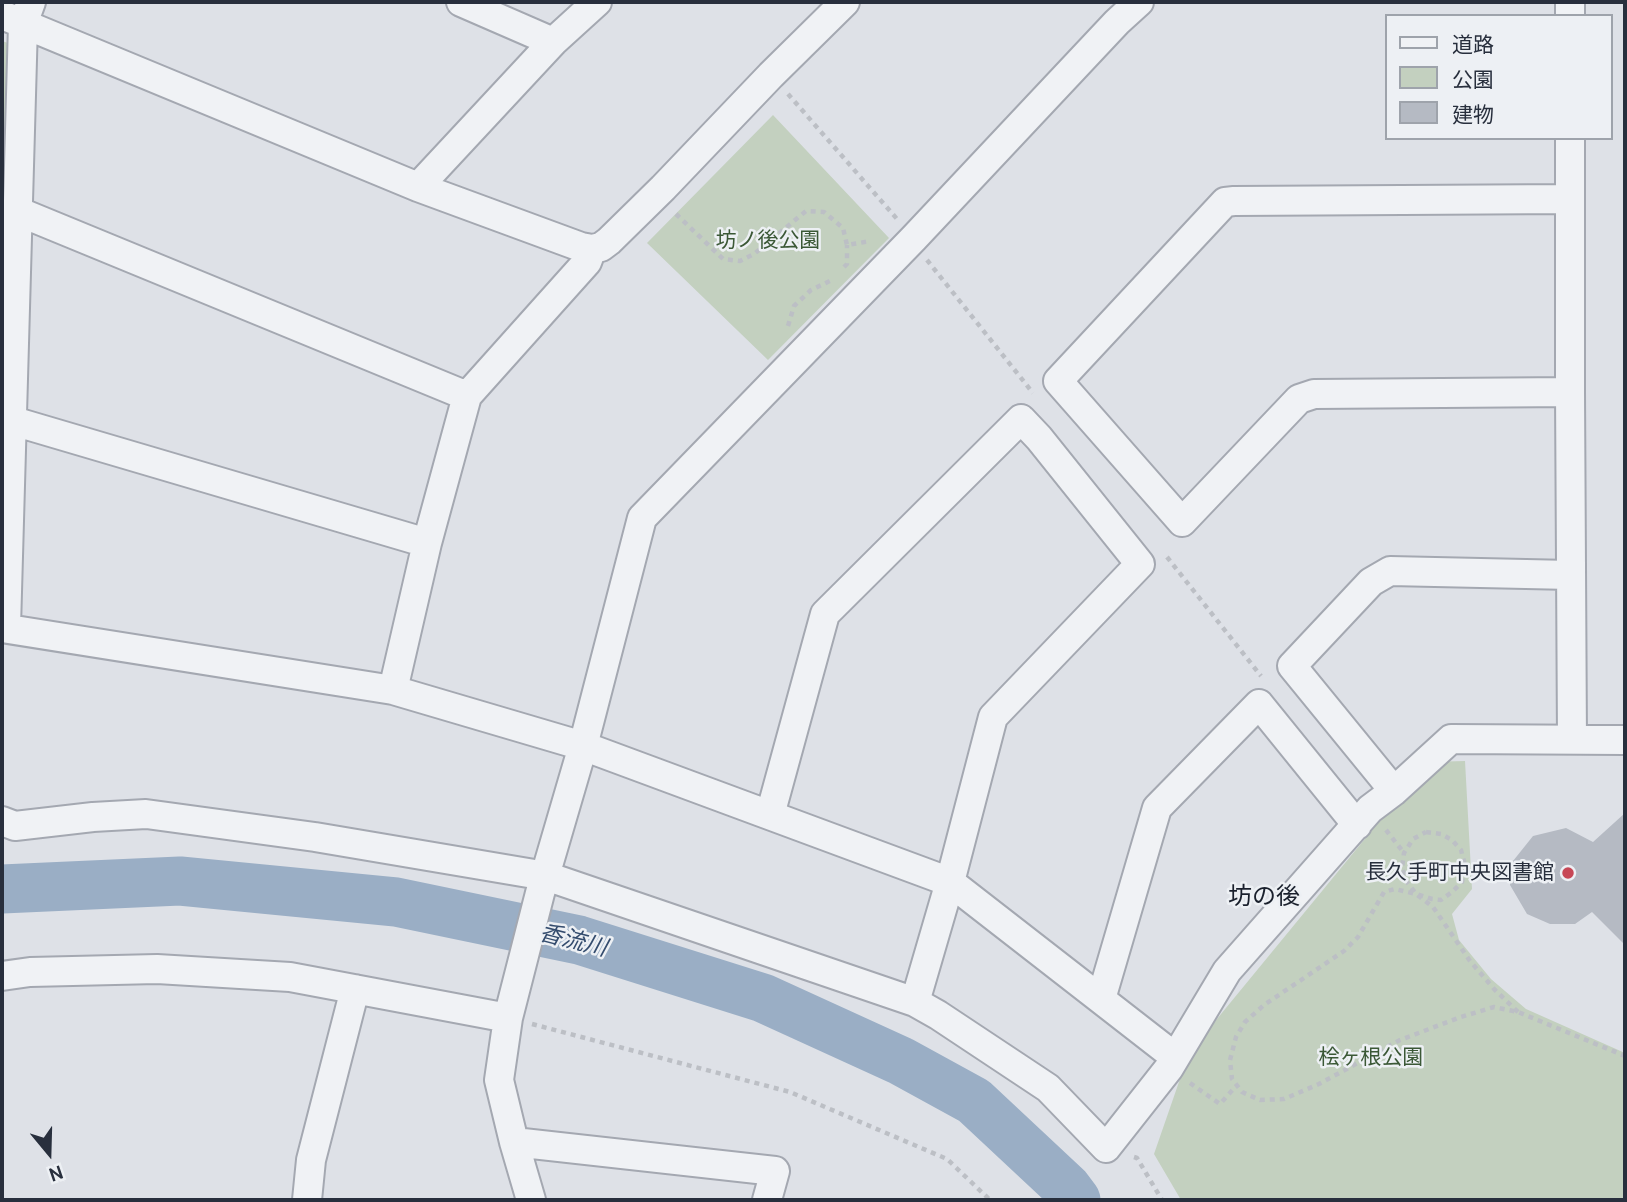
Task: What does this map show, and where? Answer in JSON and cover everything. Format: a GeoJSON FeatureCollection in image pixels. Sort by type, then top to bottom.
{"type":"FeatureCollection","features":[{"type":"Feature","properties":{"kind":"street"},"geometry":{"type":"LineString","coordinates":[[461,2],[553,42]]}},
{"type":"Feature","properties":{"kind":"street"},"geometry":{"type":"LineString","coordinates":[[418,187],[553,42],[597,2]]}},
{"type":"Feature","properties":{"kind":"street"},"geometry":{"type":"LineString","coordinates":[[845,2],[663,188],[608,241],[601,247],[592,249],[418,187],[18,14],[17,211],[7,421],[4,628],[393,690],[583,746],[950,882],[1101,999],[1172,1063]]}},
{"type":"Feature","properties":{"kind":"street"},"geometry":{"type":"LineString","coordinates":[[531,1200],[499,1080],[510,1007],[583,746],[642,518],[1139,2]]}},
{"type":"Feature","properties":{"kind":"street"},"geometry":{"type":"LineString","coordinates":[[1570,140],[1572,739]]}},
{"type":"Feature","properties":{"kind":"street"},"geometry":{"type":"LineString","coordinates":[[1570,199],[1225,202],[1058,381],[1182,522],[1299,399],[1314,394],[1570,392]]}},
{"type":"Feature","properties":{"kind":"street"},"geometry":{"type":"LineString","coordinates":[[17,211],[467,396]]}},
{"type":"Feature","properties":{"kind":"street"},"geometry":{"type":"LineString","coordinates":[[393,690],[427,543],[467,396],[587,262],[592,249]]}},
{"type":"Feature","properties":{"kind":"street"},"geometry":{"type":"LineString","coordinates":[[770,815],[825,614],[1021,419],[1140,564],[993,717],[915,1002]]}},
{"type":"Feature","properties":{"kind":"street"},"geometry":{"type":"LineString","coordinates":[[7,421],[427,543]]}},
{"type":"Feature","properties":{"kind":"street"},"geometry":{"type":"LineString","coordinates":[[1394,790],[1292,666],[1371,582],[1390,571],[1571,575]]}},
{"type":"Feature","properties":{"kind":"street"},"geometry":{"type":"LineString","coordinates":[[1101,999],[1157,808],[1259,704],[1357,825]]}},
{"type":"Feature","properties":{"kind":"street"},"geometry":{"type":"LineString","coordinates":[[2,821],[15,826],[146,814],[315,837],[543,884],[915,1002],[1048,1088],[1106,1148],[1172,1063],[1227,971],[1370,809],[1451,739],[1625,740]]}},
{"type":"Feature","properties":{"kind":"street"},"geometry":{"type":"LineString","coordinates":[[2,976],[30,972],[157,969],[290,977],[355,989],[510,1007]]}},
{"type":"Feature","properties":{"kind":"street"},"geometry":{"type":"LineString","coordinates":[[307,1200],[311,1160],[355,989]]}},
{"type":"Feature","properties":{"kind":"street"},"geometry":{"type":"LineString","coordinates":[[514,1142],[775,1171],[767,1200]]}},
{"type":"Feature","properties":{"kind":"path"},"geometry":{"type":"LineString","coordinates":[[771,75],[914,238],[924,256],[1038,400]]}},
{"type":"Feature","properties":{"kind":"path"},"geometry":{"type":"LineString","coordinates":[[663,188],[676,214],[723,259],[740,261],[754,254],[806,211],[824,212],[843,228],[848,264],[834,279],[811,290],[794,306],[788,326]]}},
{"type":"Feature","properties":{"kind":"path"},"geometry":{"type":"LineString","coordinates":[[847,245],[889,238],[914,238]]}},
{"type":"Feature","properties":{"kind":"path"},"geometry":{"type":"LineString","coordinates":[[1161,549],[1263,678]]}},
{"type":"Feature","properties":{"kind":"path"},"geometry":{"type":"LineString","coordinates":[[1518,1012],[1470,961],[1433,907],[1416,894],[1407,882],[1402,868],[1404,853],[1413,839],[1426,832],[1441,834],[1452,840],[1461,850],[1465,865],[1462,882],[1441,900],[1432,900],[1416,894],[1395,889],[1384,892],[1358,937],[1344,951],[1264,1005],[1245,1022],[1236,1037],[1230,1060],[1232,1079],[1242,1092],[1260,1100],[1284,1099],[1400,1040],[1494,1007],[1518,1012],[1625,1056]]}},
{"type":"Feature","properties":{"kind":"path"},"geometry":{"type":"LineString","coordinates":[[510,1007],[790,1092],[947,1159],[990,1200]]}},
{"type":"Feature","properties":{"kind":"path"},"geometry":{"type":"LineString","coordinates":[[1172,1063],[1220,1104],[1237,1085]]}},
{"type":"Feature","properties":{"kind":"path"},"geometry":{"type":"LineString","coordinates":[[1106,1148],[1137,1158],[1162,1200]]}},
{"type":"Feature","properties":{"kind":"green space"},"geometry":{"type":"Polygon","coordinates":[[[2,41],[8,43],[2,273],[2,41]]]}},
{"type":"Feature","properties":{"kind":"green space","name":"坊ノ後公園"},"geometry":{"type":"Polygon","coordinates":[[[773,115],[889,238],[768,360],[647,243],[773,115]]]}},
{"type":"Feature","properties":{"kind":"green space","name":"桧ヶ根公園"},"geometry":{"type":"Polygon","coordinates":[[[1465,761],[1472,889],[1452,914],[1459,940],[1491,979],[1526,1009],[1625,1053],[1625,1200],[1181,1200],[1154,1154],[1189,1053],[1428,762],[1465,761]]]}},
{"type":"Feature","properties":{"kind":"building","name":"長久手町中央図書館"},"geometry":{"type":"Polygon","coordinates":[[[1625,813],[1625,945],[1592,912],[1575,924],[1550,924],[1527,914],[1510,885],[1513,861],[1533,836],[1566,828],[1593,842],[1625,813]]]}},
{"type":"Feature","properties":{"kind":"waterway","name":"香流川"},"geometry":{"type":"LineString","coordinates":[[2,889],[180,881],[396,902],[579,940],[763,998],[901,1061],[974,1101],[1067,1188],[1076,1200]]}},
{"type":"Feature","properties":{"kind":"place","name":"長久手町中央図書館"},"geometry":{"type":"Point","coordinates":[1568,873]}},
{"type":"Feature","properties":{"kind":"district","name":"坊の後"},"geometry":{"type":"Point","coordinates":[1264,897]}}]}
